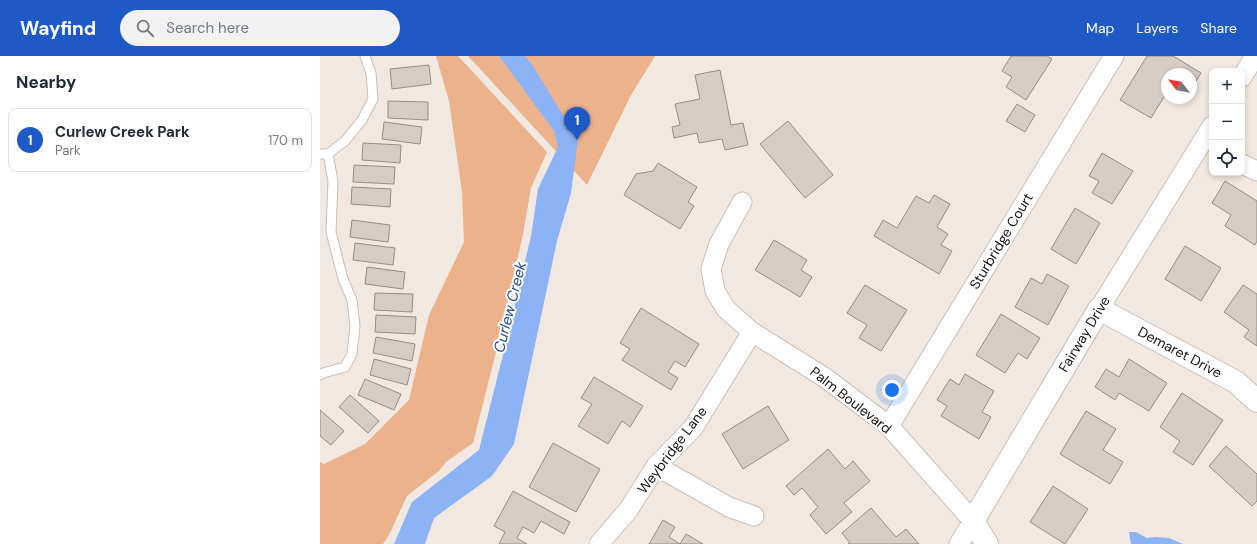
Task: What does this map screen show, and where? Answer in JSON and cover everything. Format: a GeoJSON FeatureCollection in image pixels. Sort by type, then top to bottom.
{"type":"FeatureCollection","features":[{"type":"Feature","properties":{"kind":"street","name":"Sturbridge Court"},"geometry":{"type":"LineString","coordinates":[[889,426],[1114,56]]}},
{"type":"Feature","properties":{"kind":"street"},"geometry":{"type":"LineString","coordinates":[[1245,72],[1255,56]]}},
{"type":"Feature","properties":{"kind":"street","name":"Fairway Drive"},"geometry":{"type":"LineString","coordinates":[[959,544],[1098,309],[1207,146]]}},
{"type":"Feature","properties":{"kind":"street"},"geometry":{"type":"LineString","coordinates":[[1245,165],[1257,171]]}},
{"type":"Feature","properties":{"kind":"street","name":"Palm Boulevard"},"geometry":{"type":"LineString","coordinates":[[742,202],[719,244],[711,269],[715,291],[726,309],[752,332],[824,377],[889,426],[973,521],[987,544]]}},
{"type":"Feature","properties":{"kind":"street","name":"Demaret Drive"},"geometry":{"type":"LineString","coordinates":[[1098,309],[1236,382],[1257,401]]}},
{"type":"Feature","properties":{"kind":"street","name":"Weybridge Lane"},"geometry":{"type":"LineString","coordinates":[[599,544],[629,508],[656,466],[693,428],[752,332]]}},
{"type":"Feature","properties":{"kind":"street"},"geometry":{"type":"LineString","coordinates":[[656,466],[729,508],[754,516]]}},
{"type":"Feature","properties":{"kind":"lane"},"geometry":{"type":"LineString","coordinates":[[320,375],[345,367],[352,354],[355,326],[352,300],[343,279],[331,232],[333,181],[324,154],[345,141],[362,120],[373,99],[370,73],[364,56]]}},
{"type":"Feature","properties":{"kind":"shaded area"},"geometry":{"type":"Polygon","coordinates":[[[436,56],[458,56],[547,152],[531,188],[523,234],[499,340],[473,443],[446,462],[439,471],[407,496],[389,535],[383,544],[320,544],[320,462],[324,464],[365,444],[409,400],[429,315],[464,242],[462,192],[449,101],[436,56]]]}},
{"type":"Feature","properties":{"kind":"shaded area"},"geometry":{"type":"Polygon","coordinates":[[[468,56],[655,56],[631,95],[587,185],[468,56]]]}},
{"type":"Feature","properties":{"kind":"water"},"geometry":{"type":"Polygon","coordinates":[[[499,56],[525,56],[533,66],[578,140],[571,193],[557,241],[514,444],[492,476],[434,518],[425,544],[394,544],[412,502],[479,450],[531,236],[538,189],[558,147],[554,131],[499,56]]]}},
{"type":"Feature","properties":{"kind":"water"},"geometry":{"type":"Polygon","coordinates":[[[1129,532],[1136,532],[1147,538],[1169,538],[1183,544],[1131,544],[1129,532]]]}},
{"type":"Feature","properties":{"kind":"building"},"geometry":{"type":"Polygon","coordinates":[[[1011,56],[1047,56],[1052,59],[1026,100],[1006,87],[1012,77],[1002,71],[1011,56]]]}},
{"type":"Feature","properties":{"kind":"building"},"geometry":{"type":"Polygon","coordinates":[[[1147,56],[1173,56],[1193,68],[1161,68],[1161,102],[1151,118],[1120,100],[1147,56]]]}},
{"type":"Feature","properties":{"kind":"building"},"geometry":{"type":"Polygon","coordinates":[[[429,65],[431,84],[392,89],[390,69],[429,65]]]}},
{"type":"Feature","properties":{"kind":"building"},"geometry":{"type":"Polygon","coordinates":[[[720,70],[731,125],[743,123],[748,145],[725,150],[722,139],[699,143],[697,133],[674,138],[672,127],[680,125],[675,104],[700,99],[695,75],[720,70]]]}},
{"type":"Feature","properties":{"kind":"building"},"geometry":{"type":"Polygon","coordinates":[[[1197,71],[1201,73],[1197,79],[1197,71]]]}},
{"type":"Feature","properties":{"kind":"building"},"geometry":{"type":"Polygon","coordinates":[[[388,101],[428,102],[428,120],[388,118],[388,101]]]}},
{"type":"Feature","properties":{"kind":"building"},"geometry":{"type":"Polygon","coordinates":[[[1017,104],[1035,115],[1025,132],[1006,121],[1017,104]]]}},
{"type":"Feature","properties":{"kind":"building"},"geometry":{"type":"Polygon","coordinates":[[[788,121],[833,175],[805,198],[760,144],[788,121]]]}},
{"type":"Feature","properties":{"kind":"building"},"geometry":{"type":"Polygon","coordinates":[[[384,122],[422,127],[420,144],[382,139],[384,122]]]}},
{"type":"Feature","properties":{"kind":"building"},"geometry":{"type":"Polygon","coordinates":[[[363,143],[401,145],[400,163],[362,160],[363,143]]]}},
{"type":"Feature","properties":{"kind":"building"},"geometry":{"type":"Polygon","coordinates":[[[1102,153],[1133,171],[1112,204],[1092,193],[1099,181],[1089,176],[1102,153]]]}},
{"type":"Feature","properties":{"kind":"building"},"geometry":{"type":"Polygon","coordinates":[[[658,163],[697,187],[688,202],[694,206],[680,229],[624,195],[636,174],[653,171],[658,163]]]}},
{"type":"Feature","properties":{"kind":"building"},"geometry":{"type":"Polygon","coordinates":[[[354,165],[395,167],[394,184],[353,182],[354,165]]]}},
{"type":"Feature","properties":{"kind":"building"},"geometry":{"type":"Polygon","coordinates":[[[1225,181],[1257,201],[1257,241],[1255,245],[1225,226],[1231,215],[1212,203],[1225,181]]]}},
{"type":"Feature","properties":{"kind":"building"},"geometry":{"type":"Polygon","coordinates":[[[352,187],[391,189],[390,207],[351,204],[352,187]]]}},
{"type":"Feature","properties":{"kind":"building"},"geometry":{"type":"Polygon","coordinates":[[[934,195],[950,204],[937,227],[948,234],[941,245],[952,251],[939,274],[874,236],[883,220],[897,228],[916,196],[929,203],[934,195]]]}},
{"type":"Feature","properties":{"kind":"building"},"geometry":{"type":"Polygon","coordinates":[[[1075,208],[1100,223],[1076,264],[1051,249],[1075,208]]]}},
{"type":"Feature","properties":{"kind":"building"},"geometry":{"type":"Polygon","coordinates":[[[352,220],[390,225],[388,242],[350,237],[352,220]]]}},
{"type":"Feature","properties":{"kind":"building"},"geometry":{"type":"Polygon","coordinates":[[[774,240],[807,260],[801,270],[812,277],[800,297],[755,270],[774,240]]]}},
{"type":"Feature","properties":{"kind":"building"},"geometry":{"type":"Polygon","coordinates":[[[355,243],[395,248],[393,265],[353,260],[355,243]]]}},
{"type":"Feature","properties":{"kind":"building"},"geometry":{"type":"Polygon","coordinates":[[[1185,246],[1221,268],[1201,301],[1165,279],[1185,246]]]}},
{"type":"Feature","properties":{"kind":"building"},"geometry":{"type":"Polygon","coordinates":[[[367,267],[405,272],[403,289],[365,284],[367,267]]]}},
{"type":"Feature","properties":{"kind":"building"},"geometry":{"type":"Polygon","coordinates":[[[1047,274],[1069,286],[1048,325],[1015,307],[1031,278],[1042,284],[1047,274]]]}},
{"type":"Feature","properties":{"kind":"building"},"geometry":{"type":"Polygon","coordinates":[[[865,285],[907,310],[881,351],[859,338],[867,325],[847,313],[865,285]]]}},
{"type":"Feature","properties":{"kind":"building"},"geometry":{"type":"Polygon","coordinates":[[[1243,285],[1257,294],[1257,346],[1244,337],[1249,330],[1224,312],[1243,285]]]}},
{"type":"Feature","properties":{"kind":"building"},"geometry":{"type":"Polygon","coordinates":[[[375,293],[413,294],[412,312],[374,310],[375,293]]]}},
{"type":"Feature","properties":{"kind":"building"},"geometry":{"type":"Polygon","coordinates":[[[641,308],[699,344],[685,367],[675,361],[668,372],[678,378],[671,390],[622,360],[630,349],[620,343],[641,308]]]}},
{"type":"Feature","properties":{"kind":"building"},"geometry":{"type":"Polygon","coordinates":[[[1001,314],[1040,338],[1027,359],[1018,353],[1005,373],[976,355],[1001,314]]]}},
{"type":"Feature","properties":{"kind":"building"},"geometry":{"type":"Polygon","coordinates":[[[376,315],[416,317],[415,334],[375,332],[376,315]]]}},
{"type":"Feature","properties":{"kind":"building"},"geometry":{"type":"Polygon","coordinates":[[[376,337],[415,344],[412,361],[373,353],[376,337]]]}},
{"type":"Feature","properties":{"kind":"building"},"geometry":{"type":"Polygon","coordinates":[[[374,359],[411,369],[407,385],[370,375],[374,359]]]}},
{"type":"Feature","properties":{"kind":"building"},"geometry":{"type":"Polygon","coordinates":[[[1129,359],[1167,383],[1149,411],[1119,393],[1115,400],[1095,387],[1106,369],[1119,377],[1129,359]]]}},
{"type":"Feature","properties":{"kind":"building"},"geometry":{"type":"Polygon","coordinates":[[[965,374],[994,391],[982,412],[991,417],[979,439],[941,416],[947,406],[937,400],[950,379],[959,385],[965,374]]]}},
{"type":"Feature","properties":{"kind":"building"},"geometry":{"type":"Polygon","coordinates":[[[594,377],[643,406],[630,427],[622,421],[608,444],[578,426],[592,404],[581,398],[594,377]]]}},
{"type":"Feature","properties":{"kind":"building"},"geometry":{"type":"Polygon","coordinates":[[[365,379],[401,394],[394,410],[358,395],[365,379]]]}},
{"type":"Feature","properties":{"kind":"building"},"geometry":{"type":"Polygon","coordinates":[[[1182,393],[1223,420],[1193,465],[1173,452],[1180,441],[1160,427],[1182,393]]]}},
{"type":"Feature","properties":{"kind":"building"},"geometry":{"type":"Polygon","coordinates":[[[350,395],[379,421],[368,433],[339,407],[350,395]]]}},
{"type":"Feature","properties":{"kind":"building"},"geometry":{"type":"Polygon","coordinates":[[[768,406],[789,440],[743,469],[722,434],[768,406]]]}},
{"type":"Feature","properties":{"kind":"building"},"geometry":{"type":"Polygon","coordinates":[[[320,410],[344,431],[331,445],[320,436],[320,410]]]}},
{"type":"Feature","properties":{"kind":"building"},"geometry":{"type":"Polygon","coordinates":[[[1086,411],[1116,429],[1103,450],[1123,462],[1110,484],[1060,454],[1086,411]]]}},
{"type":"Feature","properties":{"kind":"building"},"geometry":{"type":"Polygon","coordinates":[[[553,443],[600,469],[576,512],[529,487],[553,443]]]}},
{"type":"Feature","properties":{"kind":"building"},"geometry":{"type":"Polygon","coordinates":[[[1226,446],[1257,474],[1257,501],[1252,506],[1209,466],[1226,446]]]}},
{"type":"Feature","properties":{"kind":"building"},"geometry":{"type":"Polygon","coordinates":[[[828,449],[845,469],[853,461],[870,481],[844,503],[852,512],[826,534],[810,515],[818,507],[802,488],[794,495],[786,486],[828,449]]]}},
{"type":"Feature","properties":{"kind":"building"},"geometry":{"type":"Polygon","coordinates":[[[1053,486],[1088,509],[1065,544],[1030,522],[1053,486]]]}},
{"type":"Feature","properties":{"kind":"building"},"geometry":{"type":"Polygon","coordinates":[[[513,491],[570,522],[564,534],[541,521],[534,533],[523,527],[517,538],[527,544],[499,544],[505,532],[494,526],[513,491]]]}},
{"type":"Feature","properties":{"kind":"building"},"geometry":{"type":"Polygon","coordinates":[[[871,508],[896,537],[906,529],[919,544],[848,544],[850,543],[842,533],[871,508]]]}},
{"type":"Feature","properties":{"kind":"building"},"geometry":{"type":"Polygon","coordinates":[[[663,520],[675,527],[669,537],[680,544],[649,544],[663,520]]]}},
{"type":"Feature","properties":{"kind":"building"},"geometry":{"type":"Polygon","coordinates":[[[686,534],[703,544],[680,544],[686,534]]]}},
{"type":"Feature","properties":{"kind":"place","name":"Curlew Creek Park"},"geometry":{"type":"Point","coordinates":[577,140]}},
{"type":"Feature","properties":{"kind":"water label","name":"Curlew Creek"},"geometry":{"type":"Point","coordinates":[510,307]}}]}
